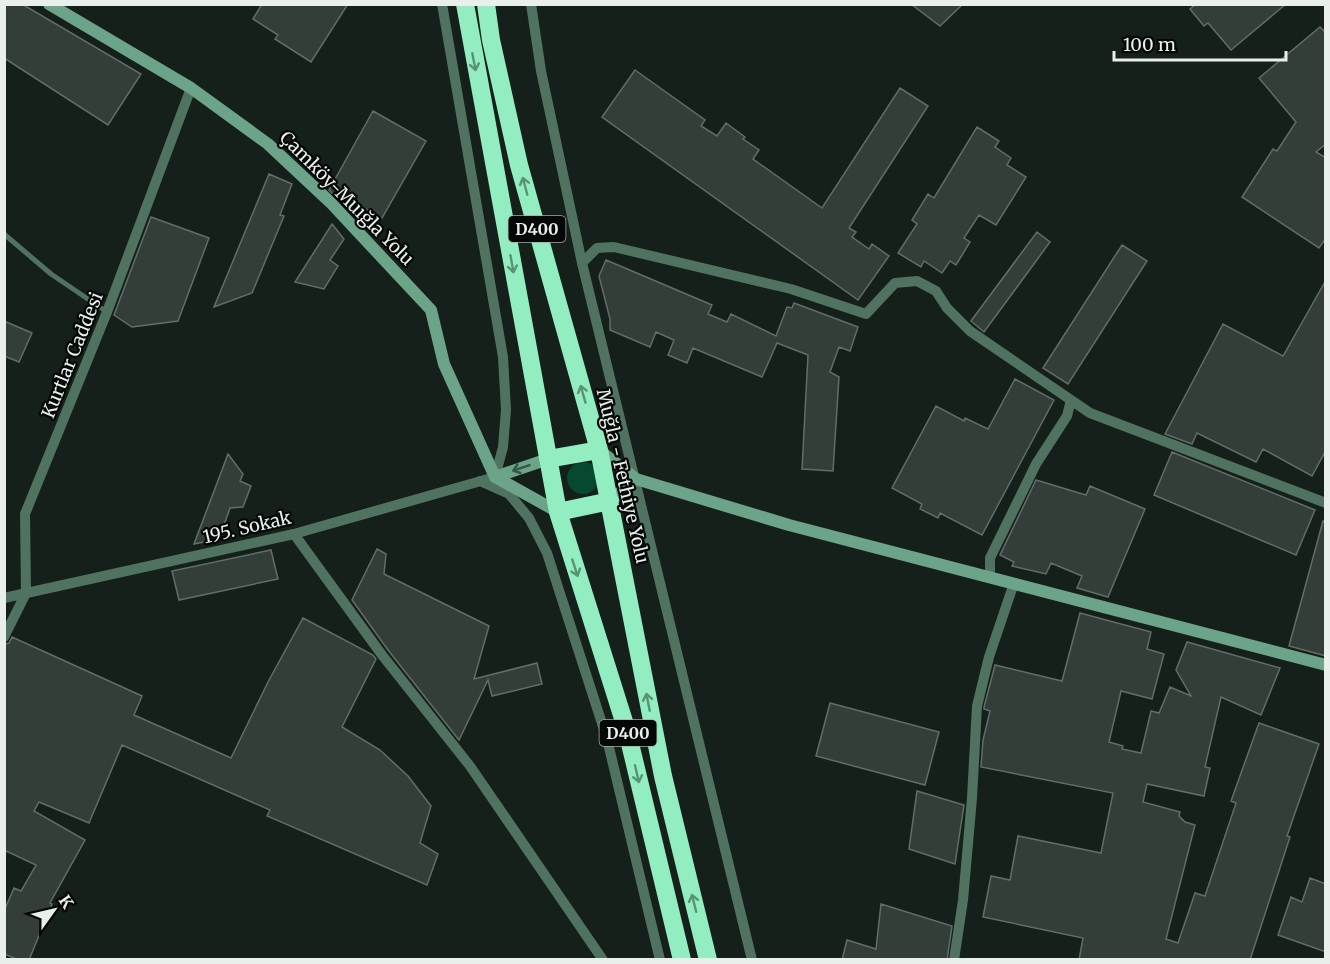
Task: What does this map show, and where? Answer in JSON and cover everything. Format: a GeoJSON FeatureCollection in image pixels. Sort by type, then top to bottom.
{"type":"FeatureCollection","features":[{"type":"Feature","properties":{"kind":"highway","name":"D400"},"geometry":{"type":"LineString","coordinates":[[465,4],[558,512],[627,731],[682,960]]}},
{"type":"Feature","properties":{"kind":"highway","name":"Muğla - Fethiye Yolu"},"geometry":{"type":"LineString","coordinates":[[486,4],[491,40],[519,165],[599,450],[663,777],[708,960]]}},
{"type":"Feature","properties":{"kind":"highway"},"geometry":{"type":"LineString","coordinates":[[548,459],[599,450]]}},
{"type":"Feature","properties":{"kind":"highway"},"geometry":{"type":"LineString","coordinates":[[558,512],[610,501]]}},
{"type":"Feature","properties":{"kind":"street","name":"Çamköy-Muığla Yolu"},"geometry":{"type":"LineString","coordinates":[[49,4],[191,88],[276,152],[330,202],[431,310],[444,364],[495,477]]}},
{"type":"Feature","properties":{"kind":"street"},"geometry":{"type":"LineString","coordinates":[[442,4],[503,357],[506,410],[504,447],[495,477]]}},
{"type":"Feature","properties":{"kind":"street"},"geometry":{"type":"LineString","coordinates":[[531,4],[541,72],[582,263],[752,960]]}},
{"type":"Feature","properties":{"kind":"street","name":"Kurtlar Caddesi"},"geometry":{"type":"LineString","coordinates":[[4,637],[26,593],[26,514],[107,312],[191,88]]}},
{"type":"Feature","properties":{"kind":"street"},"geometry":{"type":"LineString","coordinates":[[582,263],[597,248],[614,247],[791,289],[866,314],[895,283],[917,281],[936,291],[947,308],[970,331],[1090,413],[1326,503]]}},
{"type":"Feature","properties":{"kind":"street"},"geometry":{"type":"LineString","coordinates":[[990,577],[990,558],[1036,464],[1067,416],[1071,400]]}},
{"type":"Feature","properties":{"kind":"street"},"geometry":{"type":"LineString","coordinates":[[599,450],[636,479],[789,525],[1326,665]]}},
{"type":"Feature","properties":{"kind":"street"},"geometry":{"type":"LineString","coordinates":[[495,477],[548,459]]}},
{"type":"Feature","properties":{"kind":"street"},"geometry":{"type":"LineString","coordinates":[[495,477],[558,512]]}},
{"type":"Feature","properties":{"kind":"street","name":"195. Sokak"},"geometry":{"type":"LineString","coordinates":[[4,598],[294,534],[495,477]]}},
{"type":"Feature","properties":{"kind":"street"},"geometry":{"type":"LineString","coordinates":[[610,501],[636,479]]}},
{"type":"Feature","properties":{"kind":"street"},"geometry":{"type":"LineString","coordinates":[[480,481],[508,494],[529,518],[547,552],[607,739],[660,960]]}},
{"type":"Feature","properties":{"kind":"street"},"geometry":{"type":"LineString","coordinates":[[294,534],[382,654],[470,766],[603,960]]}},
{"type":"Feature","properties":{"kind":"street"},"geometry":{"type":"LineString","coordinates":[[954,960],[965,877],[977,706],[989,657],[1014,584]]}},
{"type":"Feature","properties":{"kind":"lane"},"geometry":{"type":"LineString","coordinates":[[4,234],[51,274],[107,312]]}},
{"type":"Feature","properties":{"kind":"green space"},"geometry":{"type":"Polygon","coordinates":[[[583,462],[594,467],[599,478],[594,489],[583,494],[572,489],[567,478],[572,467],[583,462]]]}},
{"type":"Feature","properties":{"kind":"building"},"geometry":{"type":"Polygon","coordinates":[[[4,4],[22,4],[141,74],[108,125],[4,58],[4,4]]]}},
{"type":"Feature","properties":{"kind":"building"},"geometry":{"type":"Polygon","coordinates":[[[262,4],[348,4],[311,62],[275,39],[278,35],[253,19],[262,4]]]}},
{"type":"Feature","properties":{"kind":"building"},"geometry":{"type":"Polygon","coordinates":[[[911,4],[963,4],[940,26],[911,4]]]}},
{"type":"Feature","properties":{"kind":"building"},"geometry":{"type":"Polygon","coordinates":[[[1196,4],[1286,4],[1231,50],[1208,23],[1204,26],[1190,9],[1196,4]]]}},
{"type":"Feature","properties":{"kind":"building"},"geometry":{"type":"Polygon","coordinates":[[[1320,27],[1326,33],[1326,144],[1316,152],[1326,158],[1326,238],[1319,248],[1242,197],[1273,149],[1277,151],[1296,122],[1259,78],[1320,27]]]}},
{"type":"Feature","properties":{"kind":"building"},"geometry":{"type":"Polygon","coordinates":[[[635,70],[705,120],[701,126],[717,136],[726,123],[745,137],[743,139],[759,150],[753,159],[822,208],[900,88],[928,106],[849,228],[856,232],[852,237],[869,249],[872,244],[889,256],[858,300],[602,117],[635,70]]]}},
{"type":"Feature","properties":{"kind":"building"},"geometry":{"type":"Polygon","coordinates":[[[373,111],[426,141],[382,218],[353,202],[351,206],[338,199],[329,190],[373,111]]]}},
{"type":"Feature","properties":{"kind":"building"},"geometry":{"type":"Polygon","coordinates":[[[977,127],[999,141],[995,147],[1011,158],[1007,165],[1026,177],[996,225],[979,215],[964,238],[970,242],[956,265],[950,261],[942,273],[924,261],[921,267],[898,253],[917,224],[912,220],[928,194],[934,198],[977,127]]]}},
{"type":"Feature","properties":{"kind":"building"},"geometry":{"type":"Polygon","coordinates":[[[269,174],[292,184],[280,215],[284,216],[252,293],[214,307],[269,174]]]}},
{"type":"Feature","properties":{"kind":"building"},"geometry":{"type":"Polygon","coordinates":[[[151,217],[209,238],[178,321],[132,327],[114,315],[151,217]]]}},
{"type":"Feature","properties":{"kind":"building"},"geometry":{"type":"Polygon","coordinates":[[[332,224],[344,239],[330,260],[338,266],[324,289],[295,282],[332,224]]]}},
{"type":"Feature","properties":{"kind":"building"},"geometry":{"type":"Polygon","coordinates":[[[1037,232],[1050,242],[984,332],[971,321],[1037,232]]]}},
{"type":"Feature","properties":{"kind":"building"},"geometry":{"type":"Polygon","coordinates":[[[1122,245],[1147,261],[1068,384],[1043,368],[1122,245]]]}},
{"type":"Feature","properties":{"kind":"building"},"geometry":{"type":"Polygon","coordinates":[[[606,260],[712,305],[708,314],[727,322],[731,314],[776,336],[787,307],[792,308],[794,303],[858,327],[850,351],[839,347],[830,372],[839,377],[833,471],[802,469],[808,355],[777,343],[762,377],[693,348],[687,363],[668,355],[674,340],[656,332],[650,347],[610,330],[610,319],[599,276],[606,260]]]}},
{"type":"Feature","properties":{"kind":"building"},"geometry":{"type":"Polygon","coordinates":[[[1326,280],[1326,450],[1312,476],[1263,449],[1256,462],[1197,433],[1192,444],[1165,434],[1223,324],[1283,356],[1326,280]]]}},
{"type":"Feature","properties":{"kind":"building"},"geometry":{"type":"Polygon","coordinates":[[[4,321],[32,333],[19,362],[4,356],[4,321]]]}},
{"type":"Feature","properties":{"kind":"building"},"geometry":{"type":"Polygon","coordinates":[[[1015,379],[1054,400],[982,535],[940,513],[938,518],[920,509],[922,504],[892,488],[936,406],[964,421],[965,418],[988,429],[1015,379]]]}},
{"type":"Feature","properties":{"kind":"building"},"geometry":{"type":"Polygon","coordinates":[[[1172,452],[1315,510],[1296,555],[1154,495],[1172,452]]]}},
{"type":"Feature","properties":{"kind":"building"},"geometry":{"type":"Polygon","coordinates":[[[228,454],[243,474],[240,481],[251,486],[243,507],[230,508],[219,539],[194,544],[228,454]]]}},
{"type":"Feature","properties":{"kind":"building"},"geometry":{"type":"Polygon","coordinates":[[[1036,480],[1086,495],[1090,486],[1145,509],[1108,597],[1077,588],[1082,576],[1051,563],[1046,574],[1012,566],[1014,562],[1000,555],[1036,480]]]}},
{"type":"Feature","properties":{"kind":"building"},"geometry":{"type":"Polygon","coordinates":[[[1323,521],[1326,522],[1326,656],[1289,646],[1323,521]]]}},
{"type":"Feature","properties":{"kind":"building"},"geometry":{"type":"Polygon","coordinates":[[[377,549],[386,554],[384,574],[489,626],[474,679],[537,663],[542,684],[492,696],[488,680],[459,740],[352,600],[377,549]]]}},
{"type":"Feature","properties":{"kind":"building"},"geometry":{"type":"Polygon","coordinates":[[[271,550],[278,579],[179,600],[172,571],[271,550]]]}},
{"type":"Feature","properties":{"kind":"building"},"geometry":{"type":"Polygon","coordinates":[[[1080,613],[1151,632],[1147,649],[1164,654],[1152,699],[1121,691],[1109,742],[1123,746],[1122,749],[1141,753],[1151,711],[1159,713],[1170,687],[1191,696],[1176,670],[1187,642],[1280,668],[1261,715],[1221,697],[1205,767],[1210,768],[1204,796],[1147,784],[1143,802],[1180,812],[1179,816],[1185,822],[1195,825],[1166,939],[1178,943],[1195,893],[1205,896],[1236,803],[1231,801],[1259,723],[1319,744],[1287,836],[1290,837],[1250,960],[1079,960],[1083,938],[983,917],[991,876],[1010,880],[1018,836],[1101,853],[1113,793],[981,767],[983,740],[990,711],[984,707],[995,665],[1062,681],[1080,613]]]}},
{"type":"Feature","properties":{"kind":"building"},"geometry":{"type":"Polygon","coordinates":[[[303,618],[373,655],[376,659],[342,727],[380,750],[408,776],[431,806],[420,843],[438,854],[427,885],[267,816],[270,810],[122,745],[89,823],[39,802],[34,811],[85,840],[50,903],[52,904],[29,960],[19,960],[4,954],[4,911],[14,888],[21,891],[36,865],[4,850],[5,644],[9,643],[12,637],[142,696],[134,715],[231,758],[268,682],[303,618]]]}},
{"type":"Feature","properties":{"kind":"building"},"geometry":{"type":"Polygon","coordinates":[[[830,703],[939,732],[925,785],[816,756],[830,703]]]}},
{"type":"Feature","properties":{"kind":"building"},"geometry":{"type":"Polygon","coordinates":[[[917,791],[964,805],[955,864],[909,849],[917,791]]]}},
{"type":"Feature","properties":{"kind":"building"},"geometry":{"type":"Polygon","coordinates":[[[1310,878],[1326,884],[1326,952],[1278,935],[1291,897],[1302,902],[1310,878]]]}},
{"type":"Feature","properties":{"kind":"building"},"geometry":{"type":"Polygon","coordinates":[[[881,904],[952,926],[947,960],[842,960],[847,940],[876,949],[881,904]]]}}]}
